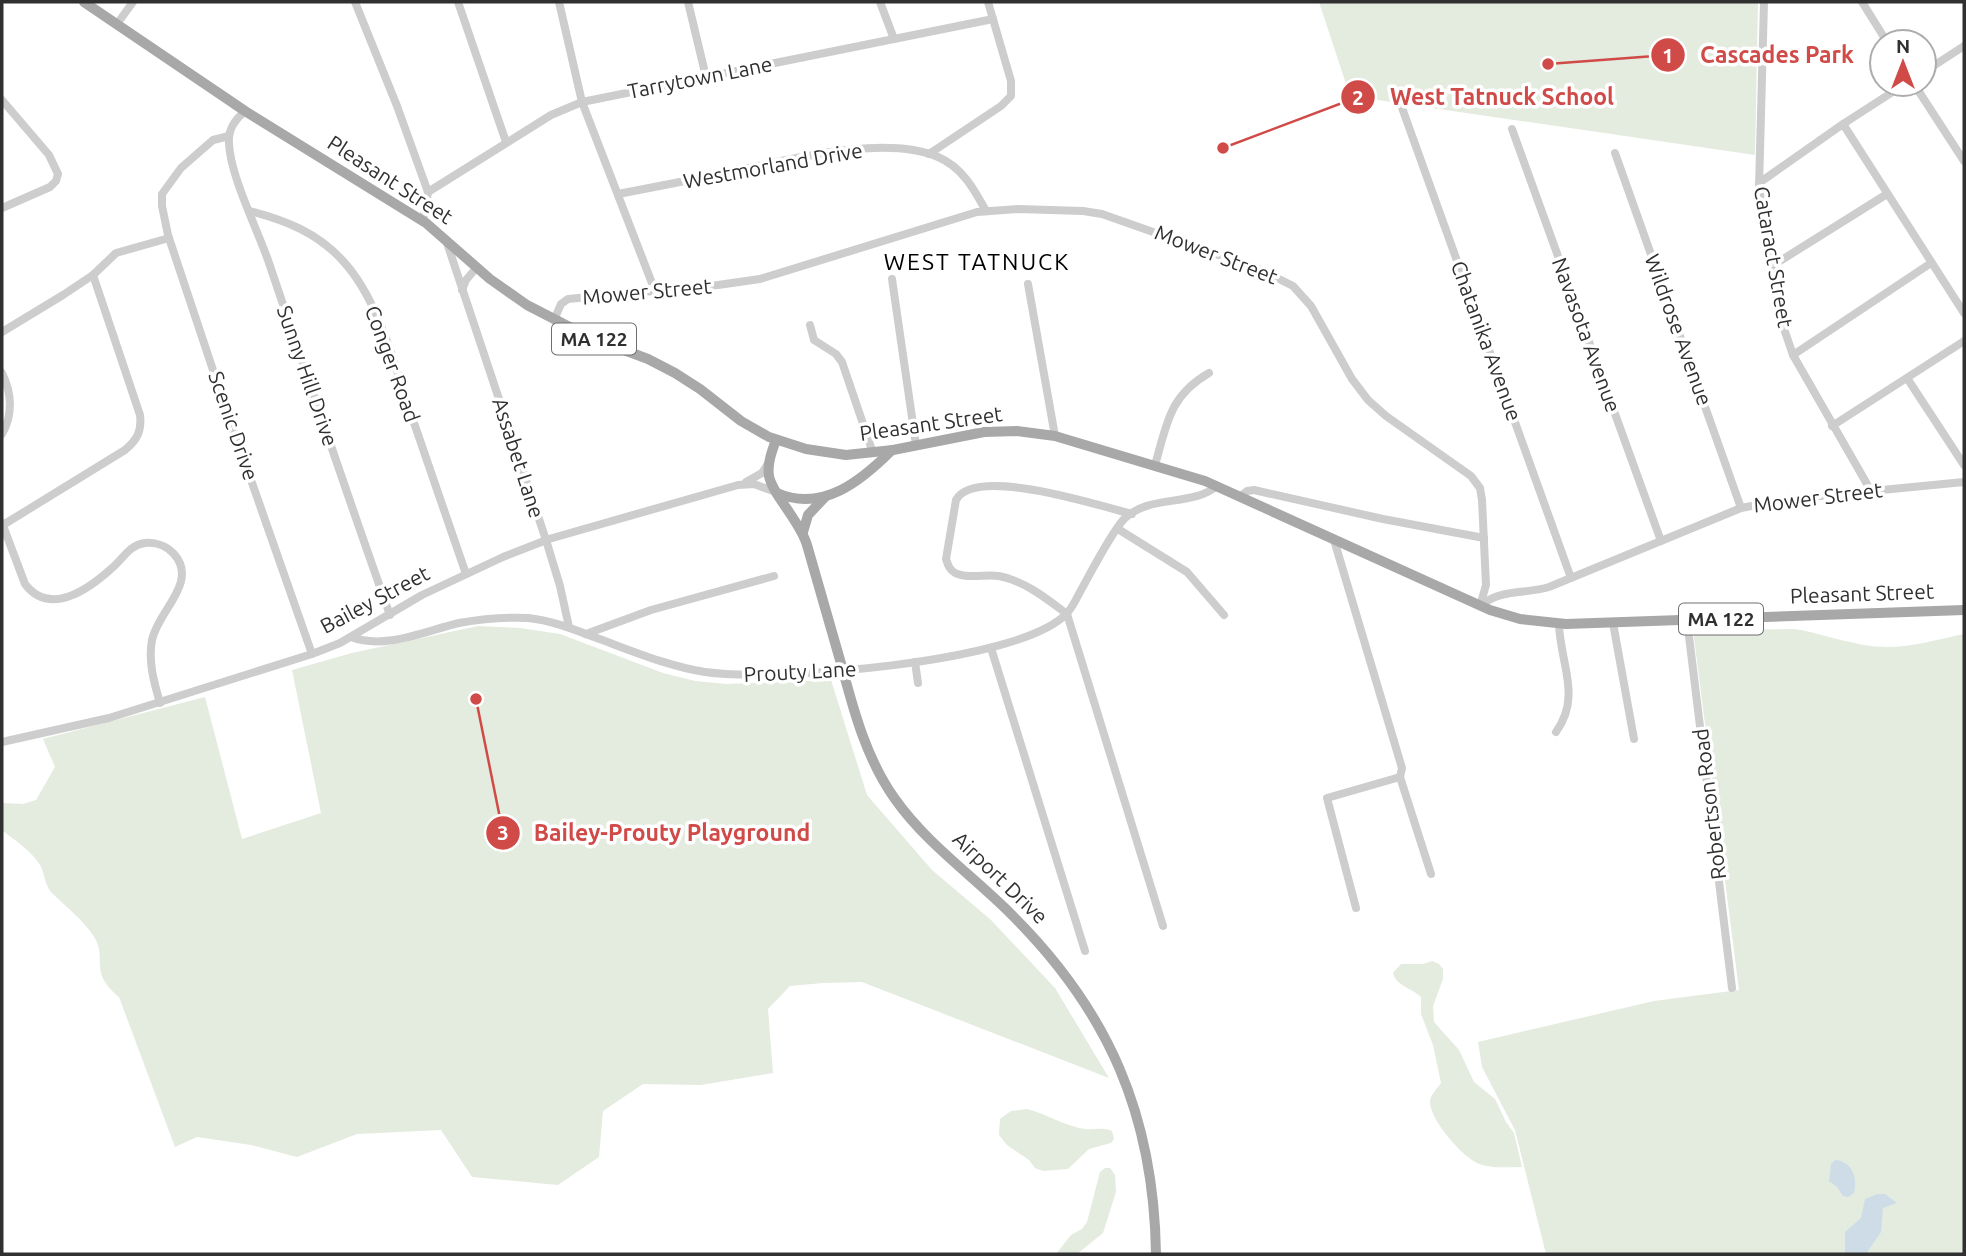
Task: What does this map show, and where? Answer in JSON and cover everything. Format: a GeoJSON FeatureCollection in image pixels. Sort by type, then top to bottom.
{"type":"FeatureCollection","features":[{"type":"Feature","properties":{"kind":"main road","name":"Pleasant Street"},"geometry":{"type":"LineString","coordinates":[[84,2],[245,111],[423,221],[527,305],[589,337],[648,359],[674,373],[700,389],[748,426],[776,440],[817,452],[859,454],[993,431],[1055,436],[1205,481],[1480,606],[1520,619],[1559,624],[1964,610]]}},
{"type":"Feature","properties":{"kind":"main road"},"geometry":{"type":"LineString","coordinates":[[769,462],[776,440]]}},
{"type":"Feature","properties":{"kind":"main road"},"geometry":{"type":"LineString","coordinates":[[803,533],[808,515],[825,497],[856,482],[893,450]]}},
{"type":"Feature","properties":{"kind":"main road"},"geometry":{"type":"LineString","coordinates":[[856,482],[862,469],[859,454]]}},
{"type":"Feature","properties":{"kind":"main road","name":"Airport Drive"},"geometry":{"type":"LineString","coordinates":[[769,462],[770,479],[803,533],[863,734],[895,799],[923,832],[1045,949],[1069,979],[1104,1034],[1131,1098],[1147,1155],[1154,1206],[1156,1254]]}},
{"type":"Feature","properties":{"kind":"main road"},"geometry":{"type":"LineString","coordinates":[[777,493],[796,498],[825,497]]}},
{"type":"Feature","properties":{"kind":"street"},"geometry":{"type":"LineString","coordinates":[[117,24],[133,2]]}},
{"type":"Feature","properties":{"kind":"street"},"geometry":{"type":"LineString","coordinates":[[355,2],[428,192],[423,221]]}},
{"type":"Feature","properties":{"kind":"street"},"geometry":{"type":"LineString","coordinates":[[457,2],[506,142]]}},
{"type":"Feature","properties":{"kind":"street"},"geometry":{"type":"LineString","coordinates":[[559,2],[582,102],[655,291]]}},
{"type":"Feature","properties":{"kind":"street"},"geometry":{"type":"LineString","coordinates":[[688,2],[706,77]]}},
{"type":"Feature","properties":{"kind":"street"},"geometry":{"type":"LineString","coordinates":[[880,2],[894,39]]}},
{"type":"Feature","properties":{"kind":"street"},"geometry":{"type":"LineString","coordinates":[[929,154],[1001,106],[1010,96],[1010,77],[988,2]]}},
{"type":"Feature","properties":{"kind":"street","name":"Cataract Street"},"geometry":{"type":"LineString","coordinates":[[1764,2],[1759,183],[1784,330],[1793,355],[1871,491]]}},
{"type":"Feature","properties":{"kind":"street"},"geometry":{"type":"LineString","coordinates":[[1861,2],[1878,28]]}},
{"type":"Feature","properties":{"kind":"street","name":"Tarrytown Lane"},"geometry":{"type":"LineString","coordinates":[[428,192],[551,115],[582,102],[993,19]]}},
{"type":"Feature","properties":{"kind":"street"},"geometry":{"type":"LineString","coordinates":[[1938,63],[1964,46]]}},
{"type":"Feature","properties":{"kind":"street"},"geometry":{"type":"LineString","coordinates":[[1759,183],[1883,98]]}},
{"type":"Feature","properties":{"kind":"street"},"geometry":{"type":"LineString","coordinates":[[1923,98],[1964,161]]}},
{"type":"Feature","properties":{"kind":"street"},"geometry":{"type":"LineString","coordinates":[[2,100],[54,163],[58,174],[54,184],[2,208]]}},
{"type":"Feature","properties":{"kind":"street","name":"Chatanika Avenue"},"geometry":{"type":"LineString","coordinates":[[1401,105],[1571,578]]}},
{"type":"Feature","properties":{"kind":"street"},"geometry":{"type":"LineString","coordinates":[[229,136],[231,127],[245,111]]}},
{"type":"Feature","properties":{"kind":"street"},"geometry":{"type":"LineString","coordinates":[[1843,124],[1964,313]]}},
{"type":"Feature","properties":{"kind":"street","name":"Navasota Avenue"},"geometry":{"type":"LineString","coordinates":[[1512,129],[1661,541]]}},
{"type":"Feature","properties":{"kind":"street","name":"Scenic Drive"},"geometry":{"type":"LineString","coordinates":[[229,136],[213,140],[181,168],[161,197],[169,237],[312,654]]}},
{"type":"Feature","properties":{"kind":"street","name":"Sunny Hill Drive"},"geometry":{"type":"LineString","coordinates":[[229,136],[232,164],[390,615]]}},
{"type":"Feature","properties":{"kind":"street","name":"Westmorland Drive"},"geometry":{"type":"LineString","coordinates":[[618,194],[826,153],[898,149],[929,154],[945,160],[966,177],[986,211]]}},
{"type":"Feature","properties":{"kind":"street","name":"Wildrose Avenue"},"geometry":{"type":"LineString","coordinates":[[1615,153],[1741,508]]}},
{"type":"Feature","properties":{"kind":"street"},"geometry":{"type":"LineString","coordinates":[[1772,266],[1887,194]]}},
{"type":"Feature","properties":{"kind":"street","name":"Mower Street"},"geometry":{"type":"LineString","coordinates":[[554,320],[561,304],[568,299],[760,279],[950,219],[986,211],[1059,210],[1102,214],[1261,270],[1299,291],[1311,306],[1352,379],[1368,400],[1386,416],[1468,473],[1476,482],[1482,496],[1486,585],[1480,606]]}},
{"type":"Feature","properties":{"kind":"street","name":"Conger Road"},"geometry":{"type":"LineString","coordinates":[[250,211],[307,232],[342,259],[361,285],[385,338],[466,574]]}},
{"type":"Feature","properties":{"kind":"street"},"geometry":{"type":"LineString","coordinates":[[2,332],[93,275],[116,253],[169,237]]}},
{"type":"Feature","properties":{"kind":"street","name":"Assabet Lane"},"geometry":{"type":"LineString","coordinates":[[446,240],[560,586],[569,627]]}},
{"type":"Feature","properties":{"kind":"street"},"geometry":{"type":"LineString","coordinates":[[461,285],[460,272],[468,260]]}},
{"type":"Feature","properties":{"kind":"street"},"geometry":{"type":"LineString","coordinates":[[1793,355],[1931,263]]}},
{"type":"Feature","properties":{"kind":"street"},"geometry":{"type":"LineString","coordinates":[[461,285],[477,267]]}},
{"type":"Feature","properties":{"kind":"street"},"geometry":{"type":"LineString","coordinates":[[93,275],[140,415],[140,430],[137,438],[125,450],[2,524],[25,584],[32,592],[47,599],[62,600],[72,596],[104,575],[137,545],[158,544],[176,556],[181,565],[182,581],[178,592],[160,618],[151,648],[152,671],[160,703]]}},
{"type":"Feature","properties":{"kind":"street"},"geometry":{"type":"LineString","coordinates":[[892,279],[916,445]]}},
{"type":"Feature","properties":{"kind":"street"},"geometry":{"type":"LineString","coordinates":[[1028,284],[1055,436]]}},
{"type":"Feature","properties":{"kind":"street"},"geometry":{"type":"LineString","coordinates":[[810,325],[814,340],[836,354],[842,362],[873,453]]}},
{"type":"Feature","properties":{"kind":"street"},"geometry":{"type":"LineString","coordinates":[[1832,426],[1964,341]]}},
{"type":"Feature","properties":{"kind":"street"},"geometry":{"type":"LineString","coordinates":[[2,373],[10,400],[7,423],[2,434]]}},
{"type":"Feature","properties":{"kind":"street"},"geometry":{"type":"LineString","coordinates":[[1156,465],[1170,412],[1180,395],[1209,373]]}},
{"type":"Feature","properties":{"kind":"street"},"geometry":{"type":"LineString","coordinates":[[1907,378],[1964,465]]}},
{"type":"Feature","properties":{"kind":"street","name":"Bailey Street"},"geometry":{"type":"LineString","coordinates":[[2,742],[69,729],[312,654],[351,637],[422,595],[545,540],[742,484],[762,472],[769,462]]}},
{"type":"Feature","properties":{"kind":"street"},"geometry":{"type":"LineString","coordinates":[[1193,497],[1205,481]]}},
{"type":"Feature","properties":{"kind":"street","name":"Mower Street"},"geometry":{"type":"LineString","coordinates":[[1480,606],[1497,594],[1540,590],[1741,508],[1783,500],[1964,482]]}},
{"type":"Feature","properties":{"kind":"street","name":"Bailey Street"},"geometry":{"type":"LineString","coordinates":[[742,484],[758,485],[777,493]]}},
{"type":"Feature","properties":{"kind":"street","name":"Prouty Lane"},"geometry":{"type":"LineString","coordinates":[[351,637],[361,641],[380,642],[463,623],[530,618],[569,627],[680,667],[705,672],[761,675],[915,662],[991,648],[1031,636],[1051,626],[1067,614],[1124,519],[1161,503],[1206,495],[1217,486]]}},
{"type":"Feature","properties":{"kind":"street"},"geometry":{"type":"LineString","coordinates":[[1132,514],[1027,488],[971,489],[962,492],[958,497],[947,556],[948,565],[962,575],[996,576],[1012,580],[1037,592],[1067,614],[1163,926]]}},
{"type":"Feature","properties":{"kind":"street"},"geometry":{"type":"LineString","coordinates":[[1241,496],[1254,490],[1484,538]]}},
{"type":"Feature","properties":{"kind":"street"},"geometry":{"type":"LineString","coordinates":[[1118,529],[1187,572],[1224,615]]}},
{"type":"Feature","properties":{"kind":"street"},"geometry":{"type":"LineString","coordinates":[[1334,540],[1402,768],[1400,777],[1431,874]]}},
{"type":"Feature","properties":{"kind":"street"},"geometry":{"type":"LineString","coordinates":[[586,634],[651,610],[774,576]]}},
{"type":"Feature","properties":{"kind":"street","name":"Robertson Road"},"geometry":{"type":"LineString","coordinates":[[1687,620],[1732,988]]}},
{"type":"Feature","properties":{"kind":"street"},"geometry":{"type":"LineString","coordinates":[[1613,622],[1633,739]]}},
{"type":"Feature","properties":{"kind":"street"},"geometry":{"type":"LineString","coordinates":[[1556,732],[1567,714],[1569,703],[1569,682],[1559,644],[1559,624]]}},
{"type":"Feature","properties":{"kind":"street"},"geometry":{"type":"LineString","coordinates":[[991,648],[1085,951]]}},
{"type":"Feature","properties":{"kind":"street"},"geometry":{"type":"LineString","coordinates":[[915,662],[918,682]]}},
{"type":"Feature","properties":{"kind":"street"},"geometry":{"type":"LineString","coordinates":[[1356,908],[1326,798],[1400,777]]}},
{"type":"Feature","properties":{"kind":"shaded area"},"geometry":{"type":"Polygon","coordinates":[[[1319,2],[1758,2],[1755,155],[1350,96],[1319,2]]]}},
{"type":"Feature","properties":{"kind":"shaded area"},"geometry":{"type":"Polygon","coordinates":[[[478,626],[560,634],[663,673],[695,681],[727,684],[831,680],[867,795],[932,870],[991,920],[1055,988],[1109,1078],[862,982],[823,983],[790,986],[768,1009],[773,1073],[701,1085],[643,1084],[603,1111],[599,1157],[558,1185],[472,1177],[441,1130],[357,1134],[297,1157],[251,1145],[197,1137],[175,1147],[119,997],[109,988],[101,972],[99,951],[93,935],[51,892],[34,857],[2,830],[2,803],[23,804],[36,800],[55,767],[43,739],[205,697],[242,839],[321,813],[292,670],[352,653],[478,626]]]}},
{"type":"Feature","properties":{"kind":"shaded area"},"geometry":{"type":"Polygon","coordinates":[[[1795,629],[1863,645],[1887,647],[1964,634],[1964,1254],[1546,1254],[1515,1130],[1482,1067],[1478,1042],[1654,1001],[1739,990],[1693,630],[1795,629]]]}},
{"type":"Feature","properties":{"kind":"shaded area"},"geometry":{"type":"Polygon","coordinates":[[[1432,961],[1443,969],[1443,979],[1433,1006],[1434,1022],[1459,1050],[1474,1082],[1495,1099],[1514,1133],[1522,1167],[1477,1163],[1448,1137],[1431,1110],[1431,1097],[1441,1083],[1433,1045],[1421,1014],[1421,997],[1401,984],[1393,973],[1401,964],[1423,964],[1432,961]]]}},
{"type":"Feature","properties":{"kind":"shaded area"},"geometry":{"type":"Polygon","coordinates":[[[1027,1109],[1077,1127],[1112,1131],[1114,1139],[1111,1143],[1089,1149],[1068,1169],[1043,1171],[1035,1168],[999,1135],[1000,1119],[1011,1111],[1027,1109]]]}},
{"type":"Feature","properties":{"kind":"shaded area"},"geometry":{"type":"Polygon","coordinates":[[[1835,1160],[1846,1163],[1854,1176],[1854,1193],[1848,1197],[1843,1196],[1829,1181],[1831,1164],[1835,1160]]]}},
{"type":"Feature","properties":{"kind":"shaded area"},"geometry":{"type":"Polygon","coordinates":[[[1110,1168],[1115,1175],[1116,1192],[1103,1233],[1077,1254],[1056,1254],[1071,1235],[1082,1229],[1087,1222],[1100,1172],[1110,1168]]]}},
{"type":"Feature","properties":{"kind":"shaded area"},"geometry":{"type":"Polygon","coordinates":[[[1885,1194],[1897,1203],[1883,1208],[1881,1232],[1866,1254],[1845,1254],[1845,1232],[1861,1218],[1865,1199],[1885,1194]]]}},
{"type":"Feature","properties":{"kind":"place","name":"Cascades Park"},"geometry":{"type":"Point","coordinates":[1548,64]}},
{"type":"Feature","properties":{"kind":"place","name":"West Tatnuck School"},"geometry":{"type":"Point","coordinates":[1223,148]}},
{"type":"Feature","properties":{"kind":"place","name":"Bailey-Prouty Playground"},"geometry":{"type":"Point","coordinates":[476,699]}},
{"type":"Feature","properties":{"kind":"district","name":"WEST TATNUCK"},"geometry":{"type":"Point","coordinates":[977,262]}}]}
